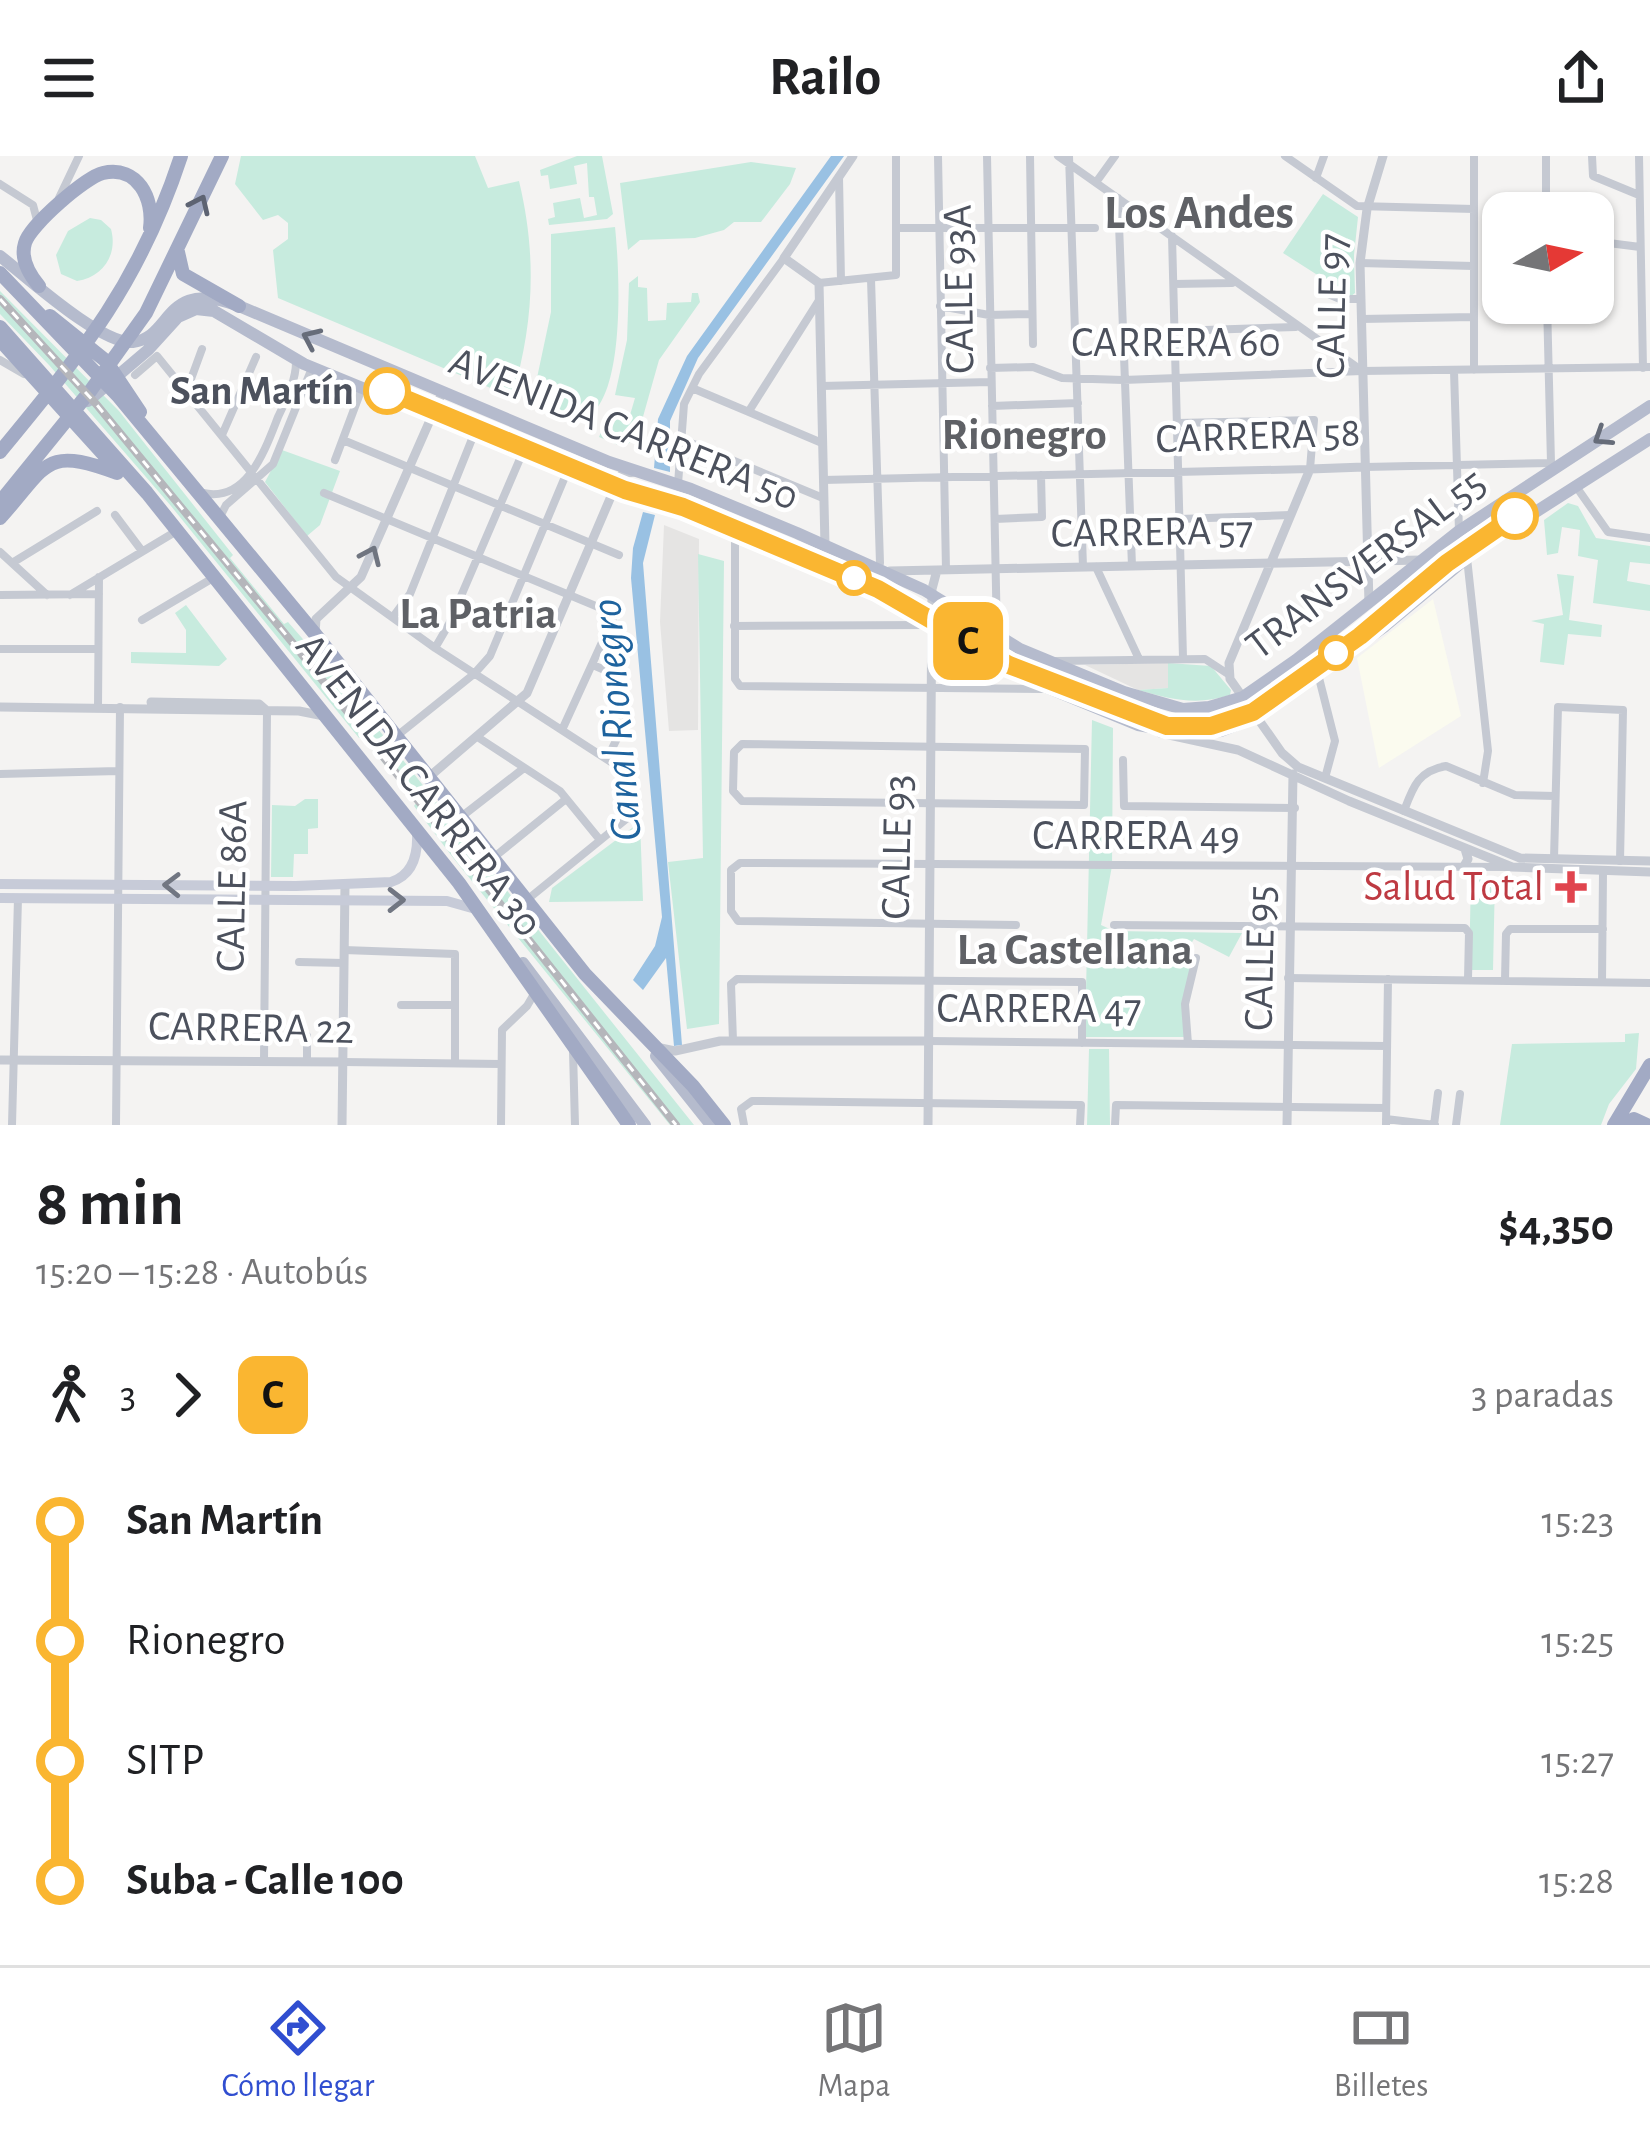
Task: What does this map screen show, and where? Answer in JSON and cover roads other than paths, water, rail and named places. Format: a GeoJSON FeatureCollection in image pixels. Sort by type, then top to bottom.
{"type":"FeatureCollection","features":[{"type":"Feature","properties":{"kind":"highway"},"geometry":{"type":"LineString","coordinates":[[0,452],[120,297],[143,256],[181,156]]}},
{"type":"Feature","properties":{"kind":"highway"},"geometry":{"type":"LineString","coordinates":[[0,502],[146,313],[222,156]]}},
{"type":"Feature","properties":{"kind":"highway"},"geometry":{"type":"LineString","coordinates":[[39,286],[23,254],[34,227],[92,177],[113,172],[131,176],[144,190],[151,208],[143,256]]}},
{"type":"Feature","properties":{"kind":"highway"},"geometry":{"type":"LineString","coordinates":[[178,252],[183,274],[239,306]]}},
{"type":"Feature","properties":{"kind":"highway","name":"AVENIDA CARRERA 30"},"geometry":{"type":"LineString","coordinates":[[0,271],[106,361],[168,457],[526,900],[632,1026],[693,1086],[724,1125]]}},
{"type":"Feature","properties":{"kind":"highway","name":"AVENIDA CARRERA 30"},"geometry":{"type":"LineString","coordinates":[[0,327],[147,493],[416,827],[482,912],[627,1122]]}},
{"type":"Feature","properties":{"kind":"highway","name":"AVENIDA CARRERA 30"},"geometry":{"type":"LineString","coordinates":[[0,340],[123,475],[147,493]]}},
{"type":"Feature","properties":{"kind":"highway"},"geometry":{"type":"LineString","coordinates":[[0,518],[45,467],[61,459],[77,459],[123,475]]}},
{"type":"Feature","properties":{"kind":"highway"},"geometry":{"type":"LineString","coordinates":[[1618,1125],[1650,1065]]}},
{"type":"Feature","properties":{"kind":"highway"},"geometry":{"type":"LineString","coordinates":[[1618,1125],[1634,1119],[1647,1125]]}},
{"type":"Feature","properties":{"kind":"main road","name":"AVENIDA CARRERA 50"},"geometry":{"type":"LineString","coordinates":[[0,256],[103,332],[130,342],[146,337],[189,300],[214,298],[634,472],[678,484],[882,567],[997,637],[1051,662],[1170,707],[1209,707],[1243,697]]}},
{"type":"Feature","properties":{"kind":"main road","name":"AVENIDA CARRERA 50"},"geometry":{"type":"LineString","coordinates":[[65,422],[170,325],[190,310],[207,309],[312,368],[878,596],[983,658],[1150,730]]}},
{"type":"Feature","properties":{"kind":"main road","name":"TRANSVERSAL 55"},"geometry":{"type":"LineString","coordinates":[[1243,697],[1459,531],[1552,465],[1650,406]]}},
{"type":"Feature","properties":{"kind":"main road"},"geometry":{"type":"LineString","coordinates":[[1621,455],[1650,429]]}},
{"type":"Feature","properties":{"kind":"main road","name":"TRANSVERSAL 55"},"geometry":{"type":"LineString","coordinates":[[1150,730],[1201,734],[1256,716],[1385,626],[1467,557],[1650,439]]}},
{"type":"Feature","properties":{"kind":"main road"},"geometry":{"type":"LineString","coordinates":[[0,884],[344,885],[402,878],[415,858],[416,827]]}},
{"type":"Feature","properties":{"kind":"main road"},"geometry":{"type":"LineString","coordinates":[[0,898],[447,901],[482,912],[645,1125]]}},
{"type":"Feature","properties":{"kind":"main road","name":"AVENIDA CARRERA 30"},"geometry":{"type":"LineString","coordinates":[[632,1026],[711,1125]]}},
{"type":"Feature","properties":{"kind":"street"},"geometry":{"type":"LineString","coordinates":[[62,203],[80,156]]}},
{"type":"Feature","properties":{"kind":"street"},"geometry":{"type":"LineString","coordinates":[[0,184],[46,208],[54,204],[80,156]]}},
{"type":"Feature","properties":{"kind":"street"},"geometry":{"type":"LineString","coordinates":[[678,484],[681,416],[692,388],[853,156]]}},
{"type":"Feature","properties":{"kind":"street"},"geometry":{"type":"LineString","coordinates":[[784,258],[819,283],[896,275],[896,156]]}},
{"type":"Feature","properties":{"kind":"street","name":"CALLE 93"},"geometry":{"type":"LineString","coordinates":[[928,1125],[932,595],[942,570],[944,477],[938,156]]}},
{"type":"Feature","properties":{"kind":"street","name":"CALLE 93A"},"geometry":{"type":"LineString","coordinates":[[987,156],[997,637]]}},
{"type":"Feature","properties":{"kind":"street"},"geometry":{"type":"LineString","coordinates":[[1030,156],[1033,344]]}},
{"type":"Feature","properties":{"kind":"street"},"geometry":{"type":"LineString","coordinates":[[1058,156],[1362,370]]}},
{"type":"Feature","properties":{"kind":"street"},"geometry":{"type":"LineString","coordinates":[[1097,182],[1115,156]]}},
{"type":"Feature","properties":{"kind":"street"},"geometry":{"type":"LineString","coordinates":[[1285,156],[1367,209],[1474,209]]}},
{"type":"Feature","properties":{"kind":"street"},"geometry":{"type":"LineString","coordinates":[[1316,178],[1324,156]]}},
{"type":"Feature","properties":{"kind":"street","name":"CALLE 97"},"geometry":{"type":"LineString","coordinates":[[1369,604],[1360,263],[1367,209],[1383,156]]}},
{"type":"Feature","properties":{"kind":"street"},"geometry":{"type":"LineString","coordinates":[[1474,156],[1474,371]]}},
{"type":"Feature","properties":{"kind":"street"},"geometry":{"type":"LineString","coordinates":[[1546,156],[1546,192]]}},
{"type":"Feature","properties":{"kind":"street"},"geometry":{"type":"LineString","coordinates":[[1592,156],[1593,176],[1639,195]]}},
{"type":"Feature","properties":{"kind":"street"},"geometry":{"type":"LineString","coordinates":[[1639,156],[1647,368]]}},
{"type":"Feature","properties":{"kind":"street"},"geometry":{"type":"LineString","coordinates":[[1069,160],[1083,567]]}},
{"type":"Feature","properties":{"kind":"street"},"geometry":{"type":"LineString","coordinates":[[838,177],[842,281]]}},
{"type":"Feature","properties":{"kind":"street"},"geometry":{"type":"LineString","coordinates":[[1118,197],[1132,566]]}},
{"type":"Feature","properties":{"kind":"street"},"geometry":{"type":"LineString","coordinates":[[33,205],[38,218],[34,227]]}},
{"type":"Feature","properties":{"kind":"street"},"geometry":{"type":"LineString","coordinates":[[898,228],[1095,228]]}},
{"type":"Feature","properties":{"kind":"street"},"geometry":{"type":"LineString","coordinates":[[1172,236],[1183,658]]}},
{"type":"Feature","properties":{"kind":"street"},"geometry":{"type":"LineString","coordinates":[[1614,244],[1640,247]]}},
{"type":"Feature","properties":{"kind":"street"},"geometry":{"type":"LineString","coordinates":[[1360,263],[1473,266]]}},
{"type":"Feature","properties":{"kind":"street"},"geometry":{"type":"LineString","coordinates":[[871,280],[882,567]]}},
{"type":"Feature","properties":{"kind":"street"},"geometry":{"type":"LineString","coordinates":[[819,283],[825,546]]}},
{"type":"Feature","properties":{"kind":"street"},"geometry":{"type":"LineString","coordinates":[[1174,284],[1235,283]]}},
{"type":"Feature","properties":{"kind":"street"},"geometry":{"type":"LineString","coordinates":[[1326,292],[1350,301],[1361,299]]}},
{"type":"Feature","properties":{"kind":"street"},"geometry":{"type":"LineString","coordinates":[[749,411],[819,301]]}},
{"type":"Feature","properties":{"kind":"street"},"geometry":{"type":"LineString","coordinates":[[940,306],[989,315],[1032,314]]}},
{"type":"Feature","properties":{"kind":"street"},"geometry":{"type":"LineString","coordinates":[[1361,319],[1474,317]]}},
{"type":"Feature","properties":{"kind":"street"},"geometry":{"type":"LineString","coordinates":[[1547,324],[1552,465]]}},
{"type":"Feature","properties":{"kind":"street"},"geometry":{"type":"LineString","coordinates":[[1175,331],[1297,327]]}},
{"type":"Feature","properties":{"kind":"street"},"geometry":{"type":"LineString","coordinates":[[187,390],[202,349]]}},
{"type":"Feature","properties":{"kind":"street"},"geometry":{"type":"LineString","coordinates":[[135,375],[157,356],[331,571],[352,589],[633,778],[635,812],[526,900]]}},
{"type":"Feature","properties":{"kind":"street"},"geometry":{"type":"LineString","coordinates":[[222,435],[256,357]]}},
{"type":"Feature","properties":{"kind":"street"},"geometry":{"type":"LineString","coordinates":[[0,359],[39,384]]}},
{"type":"Feature","properties":{"kind":"street"},"geometry":{"type":"LineString","coordinates":[[197,491],[224,493],[254,477],[294,378],[296,360]]}},
{"type":"Feature","properties":{"kind":"street","name":"CARRERA 60"},"geometry":{"type":"LineString","coordinates":[[990,368],[1033,367],[1078,379],[1124,380],[1362,370],[1647,368]]}},
{"type":"Feature","properties":{"kind":"street"},"geometry":{"type":"LineString","coordinates":[[220,519],[226,505],[276,457],[312,368]]}},
{"type":"Feature","properties":{"kind":"street"},"geometry":{"type":"LineString","coordinates":[[1454,371],[1459,531]]}},
{"type":"Feature","properties":{"kind":"street"},"geometry":{"type":"LineString","coordinates":[[821,386],[991,382]]}},
{"type":"Feature","properties":{"kind":"street"},"geometry":{"type":"LineString","coordinates":[[335,460],[362,388]]}},
{"type":"Feature","properties":{"kind":"street"},"geometry":{"type":"LineString","coordinates":[[692,388],[822,443]]}},
{"type":"Feature","properties":{"kind":"street"},"geometry":{"type":"LineString","coordinates":[[315,634],[316,619],[352,589],[442,392]]}},
{"type":"Feature","properties":{"kind":"street"},"geometry":{"type":"LineString","coordinates":[[992,406],[1078,404]]}},
{"type":"Feature","properties":{"kind":"street"},"geometry":{"type":"LineString","coordinates":[[1177,424],[1313,420],[1310,469],[1234,645],[1228,674]]}},
{"type":"Feature","properties":{"kind":"street"},"geometry":{"type":"LineString","coordinates":[[393,616],[410,594],[474,434]]}},
{"type":"Feature","properties":{"kind":"street"},"geometry":{"type":"LineString","coordinates":[[679,438],[823,498]]}},
{"type":"Feature","properties":{"kind":"street"},"geometry":{"type":"LineString","coordinates":[[343,440],[619,555]]}},
{"type":"Feature","properties":{"kind":"street"},"geometry":{"type":"LineString","coordinates":[[435,648],[523,453]]}},
{"type":"Feature","properties":{"kind":"street","name":"CARRERA 58"},"geometry":{"type":"LineString","coordinates":[[823,480],[1552,465]]}},
{"type":"Feature","properties":{"kind":"street"},"geometry":{"type":"LineString","coordinates":[[397,736],[474,674],[496,646],[567,472]]}},
{"type":"Feature","properties":{"kind":"street"},"geometry":{"type":"LineString","coordinates":[[429,777],[520,703],[535,680],[613,491],[622,474],[634,472]]}},
{"type":"Feature","properties":{"kind":"street"},"geometry":{"type":"LineString","coordinates":[[995,519],[1042,517],[1041,475]]}},
{"type":"Feature","properties":{"kind":"street"},"geometry":{"type":"LineString","coordinates":[[1575,484],[1607,532],[1650,538]]}},
{"type":"Feature","properties":{"kind":"street"},"geometry":{"type":"LineString","coordinates":[[324,493],[615,614],[562,730]]}},
{"type":"Feature","properties":{"kind":"street"},"geometry":{"type":"LineString","coordinates":[[12,563],[97,511]]}},
{"type":"Feature","properties":{"kind":"street"},"geometry":{"type":"LineString","coordinates":[[115,515],[142,551]]}},
{"type":"Feature","properties":{"kind":"street"},"geometry":{"type":"LineString","coordinates":[[1180,519],[1291,515]]}},
{"type":"Feature","properties":{"kind":"street"},"geometry":{"type":"LineString","coordinates":[[70,595],[177,531]]}},
{"type":"Feature","properties":{"kind":"street"},"geometry":{"type":"LineString","coordinates":[[735,535],[737,685],[1050,689]]}},
{"type":"Feature","properties":{"kind":"street"},"geometry":{"type":"LineString","coordinates":[[0,552],[47,595]]}},
{"type":"Feature","properties":{"kind":"street"},"geometry":{"type":"LineString","coordinates":[[1467,557],[1489,752],[1483,783]]}},
{"type":"Feature","properties":{"kind":"street","name":"CARRERA 57"},"geometry":{"type":"LineString","coordinates":[[882,567],[942,570],[1421,560]]}},
{"type":"Feature","properties":{"kind":"street"},"geometry":{"type":"LineString","coordinates":[[1096,567],[1139,659]]}},
{"type":"Feature","properties":{"kind":"street"},"geometry":{"type":"LineString","coordinates":[[16,595],[27,587],[23,573]]}},
{"type":"Feature","properties":{"kind":"street"},"geometry":{"type":"LineString","coordinates":[[98,707],[99,577]]}},
{"type":"Feature","properties":{"kind":"street"},"geometry":{"type":"LineString","coordinates":[[142,620],[213,578]]}},
{"type":"Feature","properties":{"kind":"street"},"geometry":{"type":"LineString","coordinates":[[0,595],[99,594]]}},
{"type":"Feature","properties":{"kind":"street"},"geometry":{"type":"LineString","coordinates":[[734,626],[932,625]]}},
{"type":"Feature","properties":{"kind":"street"},"geometry":{"type":"LineString","coordinates":[[0,649],[98,649]]}},
{"type":"Feature","properties":{"kind":"street"},"geometry":{"type":"LineString","coordinates":[[1051,662],[1209,660],[1228,674],[1291,763],[1504,854],[1535,861],[1650,861]]}},
{"type":"Feature","properties":{"kind":"street"},"geometry":{"type":"LineString","coordinates":[[593,665],[623,677]]}},
{"type":"Feature","properties":{"kind":"street"},"geometry":{"type":"LineString","coordinates":[[1318,674],[1335,741],[1325,778]]}},
{"type":"Feature","properties":{"kind":"street"},"geometry":{"type":"LineString","coordinates":[[0,707],[259,704],[267,711],[299,710],[324,716]]}},
{"type":"Feature","properties":{"kind":"street"},"geometry":{"type":"LineString","coordinates":[[116,1125],[120,707]]}},
{"type":"Feature","properties":{"kind":"street"},"geometry":{"type":"LineString","coordinates":[[1554,861],[1558,707],[1623,710],[1620,860]]}},
{"type":"Feature","properties":{"kind":"street","name":"CALLE 86A"},"geometry":{"type":"LineString","coordinates":[[264,1061],[267,711]]}},
{"type":"Feature","properties":{"kind":"street"},"geometry":{"type":"LineString","coordinates":[[607,759],[628,716]]}},
{"type":"Feature","properties":{"kind":"street","name":"AVENIDA CARRERA 50"},"geometry":{"type":"LineString","coordinates":[[1150,730],[1256,758],[1512,867],[1650,872]]}},
{"type":"Feature","properties":{"kind":"street"},"geometry":{"type":"LineString","coordinates":[[478,738],[566,800],[600,840]]}},
{"type":"Feature","properties":{"kind":"street"},"geometry":{"type":"LineString","coordinates":[[1256,758],[1270,754],[1273,740]]}},
{"type":"Feature","properties":{"kind":"street"},"geometry":{"type":"LineString","coordinates":[[738,746],[932,748],[1085,749],[1084,805],[737,800],[733,791],[738,746]]}},
{"type":"Feature","properties":{"kind":"street"},"geometry":{"type":"LineString","coordinates":[[1123,760],[1124,806],[1293,808]]}},
{"type":"Feature","properties":{"kind":"street","name":"CALLE 95"},"geometry":{"type":"LineString","coordinates":[[1289,1125],[1291,763]]}},
{"type":"Feature","properties":{"kind":"street"},"geometry":{"type":"LineString","coordinates":[[1404,811],[1414,782],[1446,766],[1515,795],[1556,796]]}},
{"type":"Feature","properties":{"kind":"street"},"geometry":{"type":"LineString","coordinates":[[461,818],[524,767]]}},
{"type":"Feature","properties":{"kind":"street"},"geometry":{"type":"LineString","coordinates":[[0,774],[119,771]]}},
{"type":"Feature","properties":{"kind":"street"},"geometry":{"type":"LineString","coordinates":[[493,858],[566,800]]}},
{"type":"Feature","properties":{"kind":"street"},"geometry":{"type":"LineString","coordinates":[[1463,868],[1468,859],[1465,849]]}},
{"type":"Feature","properties":{"kind":"street","name":"CARRERA 49"},"geometry":{"type":"LineString","coordinates":[[929,924],[734,918],[731,870],[736,864],[1463,868],[1512,867],[1535,861]]}},
{"type":"Feature","properties":{"kind":"street"},"geometry":{"type":"LineString","coordinates":[[1602,982],[1603,872]]}},
{"type":"Feature","properties":{"kind":"street"},"geometry":{"type":"LineString","coordinates":[[342,1125],[344,885]]}},
{"type":"Feature","properties":{"kind":"street"},"geometry":{"type":"LineString","coordinates":[[12,1125],[18,898]]}},
{"type":"Feature","properties":{"kind":"street"},"geometry":{"type":"LineString","coordinates":[[929,924],[1016,925]]}},
{"type":"Feature","properties":{"kind":"street"},"geometry":{"type":"LineString","coordinates":[[1114,925],[1468,929],[1468,979]]}},
{"type":"Feature","properties":{"kind":"street"},"geometry":{"type":"LineString","coordinates":[[1505,980],[1510,929],[1603,929]]}},
{"type":"Feature","properties":{"kind":"street"},"geometry":{"type":"LineString","coordinates":[[344,950],[455,954],[455,1063]]}},
{"type":"Feature","properties":{"kind":"street"},"geometry":{"type":"LineString","coordinates":[[1188,1044],[1185,1004],[1196,958]]}},
{"type":"Feature","properties":{"kind":"street"},"geometry":{"type":"LineString","coordinates":[[299,962],[344,963]]}},
{"type":"Feature","properties":{"kind":"street"},"geometry":{"type":"LineString","coordinates":[[1291,979],[1650,983]]}},
{"type":"Feature","properties":{"kind":"street"},"geometry":{"type":"LineString","coordinates":[[1386,1117],[1388,979]]}},
{"type":"Feature","properties":{"kind":"street"},"geometry":{"type":"LineString","coordinates":[[733,1041],[733,980],[929,980],[1082,982],[1082,1042]]}},
{"type":"Feature","properties":{"kind":"street"},"geometry":{"type":"LineString","coordinates":[[501,1125],[503,1025],[530,1003],[535,992]]}},
{"type":"Feature","properties":{"kind":"street"},"geometry":{"type":"LineString","coordinates":[[401,1005],[455,1005]]}},
{"type":"Feature","properties":{"kind":"street"},"geometry":{"type":"LineString","coordinates":[[307,1036],[307,1062]]}},
{"type":"Feature","properties":{"kind":"street","name":"CARRERA 47"},"geometry":{"type":"LineString","coordinates":[[651,1045],[675,1051],[733,1041],[1387,1046]]}},
{"type":"Feature","properties":{"kind":"street"},"geometry":{"type":"LineString","coordinates":[[692,1047],[682,1060],[693,1086]]}},
{"type":"Feature","properties":{"kind":"street"},"geometry":{"type":"LineString","coordinates":[[573,1049],[574,1125]]}},
{"type":"Feature","properties":{"kind":"street","name":"CARRERA 22"},"geometry":{"type":"LineString","coordinates":[[0,1060],[501,1064]]}},
{"type":"Feature","properties":{"kind":"street"},"geometry":{"type":"LineString","coordinates":[[1115,1125],[1116,1105],[1289,1107],[1435,1125],[1438,1093]]}},
{"type":"Feature","properties":{"kind":"street"},"geometry":{"type":"LineString","coordinates":[[1456,1125],[1460,1094]]}},
{"type":"Feature","properties":{"kind":"street"},"geometry":{"type":"LineString","coordinates":[[744,1125],[740,1116],[746,1104],[761,1101],[1081,1105],[1080,1125]]}},
{"type":"Feature","properties":{"kind":"water"},"geometry":{"type":"Polygon","coordinates":[[[831,156],[844,156],[698,358],[670,421],[670,472],[654,468],[658,419],[687,356],[831,156]]]}},
{"type":"Feature","properties":{"kind":"water"},"geometry":{"type":"Polygon","coordinates":[[[643,512],[655,515],[643,563],[682,1045],[674,1046],[666,958],[643,990],[633,980],[655,946],[662,917],[631,578],[643,512]]]}},
{"type":"Feature","properties":{"kind":"railway"},"geometry":{"type":"LineString","coordinates":[[0,299],[97,405],[296,647],[676,1125]]}},
{"type":"Feature","properties":{"kind":"place","name":"San Martín"},"geometry":{"type":"Point","coordinates":[387,391]}},
{"type":"Feature","properties":{"kind":"place","name":"Salud Total"},"geometry":{"type":"Point","coordinates":[1571,887]}},
{"type":"Feature","properties":{"kind":"district","name":"Los Andes"},"geometry":{"type":"Point","coordinates":[1199,214]}},
{"type":"Feature","properties":{"kind":"district","name":"Rionegro"},"geometry":{"type":"Point","coordinates":[1024,435]}},
{"type":"Feature","properties":{"kind":"district","name":"La Patria"},"geometry":{"type":"Point","coordinates":[478,614]}},
{"type":"Feature","properties":{"kind":"district","name":"La Castellana"},"geometry":{"type":"Point","coordinates":[1075,950]}},
{"type":"Feature","properties":{"kind":"water label","name":"Canal Rionegro"},"geometry":{"type":"Point","coordinates":[617,720]}}]}
